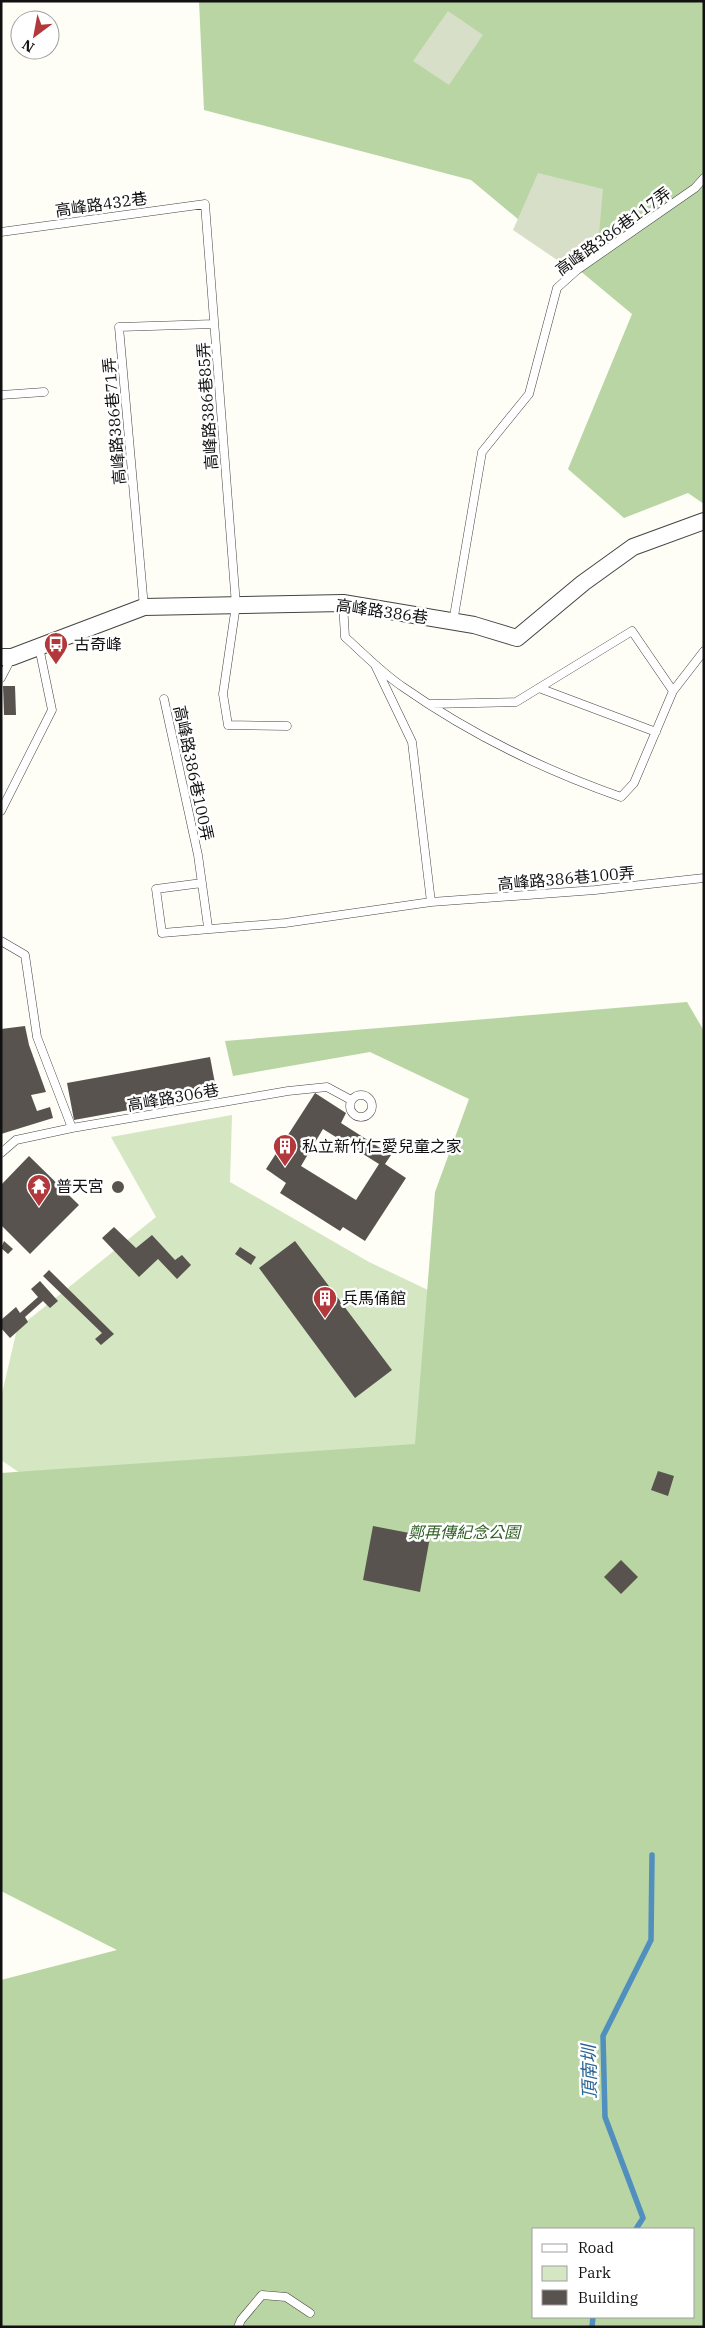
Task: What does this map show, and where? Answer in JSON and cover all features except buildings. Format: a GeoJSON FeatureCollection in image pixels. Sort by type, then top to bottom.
{"type":"FeatureCollection","features":[{"type":"Feature","properties":{"kind":"street","name":"高峰路386巷"},"geometry":{"type":"LineString","coordinates":[[7,657],[39,647],[144,607],[343,603],[474,625],[517,638],[583,583],[633,547],[704,521]]}},
{"type":"Feature","properties":{"kind":"lane","name":"高峰路386巷117弄"},"geometry":{"type":"LineString","coordinates":[[453,622],[482,452],[529,394],[558,288],[577,270],[695,188],[704,178]]}},
{"type":"Feature","properties":{"kind":"lane","name":"高峰路432巷"},"geometry":{"type":"LineString","coordinates":[[1,232],[205,204]]}},
{"type":"Feature","properties":{"kind":"lane","name":"高峰路386巷85弄"},"geometry":{"type":"LineString","coordinates":[[205,204],[236,605],[223,694],[228,725],[287,726]]}},
{"type":"Feature","properties":{"kind":"lane","name":"高峰路386巷71弄"},"geometry":{"type":"LineString","coordinates":[[144,607],[119,327],[214,324]]}},
{"type":"Feature","properties":{"kind":"lane"},"geometry":{"type":"LineString","coordinates":[[1,395],[44,392]]}},
{"type":"Feature","properties":{"kind":"lane"},"geometry":{"type":"LineString","coordinates":[[343,603],[345,637],[402,687],[500,746],[590,786],[621,797],[634,783],[673,691],[704,650]]}},
{"type":"Feature","properties":{"kind":"lane"},"geometry":{"type":"LineString","coordinates":[[431,704],[516,702],[632,631],[673,691]]}},
{"type":"Feature","properties":{"kind":"lane"},"geometry":{"type":"LineString","coordinates":[[1,811],[52,710],[39,647]]}},
{"type":"Feature","properties":{"kind":"lane"},"geometry":{"type":"LineString","coordinates":[[1,678],[7,657]]}},
{"type":"Feature","properties":{"kind":"lane"},"geometry":{"type":"LineString","coordinates":[[373,661],[412,742],[431,902]]}},
{"type":"Feature","properties":{"kind":"lane"},"geometry":{"type":"LineString","coordinates":[[539,688],[656,732]]}},
{"type":"Feature","properties":{"kind":"lane","name":"高峰路386巷100弄"},"geometry":{"type":"LineString","coordinates":[[164,699],[198,855],[208,928]]}},
{"type":"Feature","properties":{"kind":"lane","name":"高峰路386巷100弄"},"geometry":{"type":"LineString","coordinates":[[202,883],[156,889],[162,933],[285,922],[431,902],[595,890],[704,878]]}},
{"type":"Feature","properties":{"kind":"lane"},"geometry":{"type":"LineString","coordinates":[[1,942],[25,955],[37,1037],[72,1128]]}},
{"type":"Feature","properties":{"kind":"lane","name":"高峰路306巷"},"geometry":{"type":"LineString","coordinates":[[1,1153],[16,1140],[72,1128],[298,1090],[327,1087],[352,1100]]}},
{"type":"Feature","properties":{"kind":"lane"},"geometry":{"type":"LineString","coordinates":[[238,2327],[240,2320],[262,2294],[286,2297],[310,2313]]}},
{"type":"Feature","properties":{"kind":"green space"},"geometry":{"type":"Polygon","coordinates":[[[199,1],[704,1],[704,504],[688,493],[624,518],[568,469],[632,314],[471,180],[204,110],[199,1]]]}},
{"type":"Feature","properties":{"kind":"green space"},"geometry":{"type":"Polygon","coordinates":[[[448,11],[483,35],[449,85],[413,61],[448,11]]]}},
{"type":"Feature","properties":{"kind":"green space"},"geometry":{"type":"Polygon","coordinates":[[[538,173],[603,189],[597,257],[563,264],[513,230],[538,173]]]}},
{"type":"Feature","properties":{"kind":"green space"},"geometry":{"type":"Polygon","coordinates":[[[687,1002],[704,1031],[704,2327],[1,2327],[1,1980],[117,1950],[1,1891],[1,1473],[415,1444],[435,1192],[469,1099],[370,1052],[233,1076],[225,1041],[687,1002]]]}},
{"type":"Feature","properties":{"kind":"green space","name":"鄭再傳紀念公園"},"geometry":{"type":"Polygon","coordinates":[[[232,1115],[230,1182],[369,1262],[704,1421],[384,1723],[1,1460],[1,1398],[17,1329],[156,1217],[111,1137],[232,1115]]]}},
{"type":"Feature","properties":{"kind":"waterway","name":"頂南圳"},"geometry":{"type":"LineString","coordinates":[[637,2228],[643,2218],[605,2117],[603,2036],[651,1940],[652,1855]]}},
{"type":"Feature","properties":{"kind":"waterway","name":"頂南圳"},"geometry":{"type":"LineString","coordinates":[[592,2327],[593,2318]]}},
{"type":"Feature","properties":{"kind":"place","name":"古奇峰"},"geometry":{"type":"Point","coordinates":[56,665]}},
{"type":"Feature","properties":{"kind":"place","name":"私立新竹仁愛兒童之家"},"geometry":{"type":"Point","coordinates":[285,1167]}},
{"type":"Feature","properties":{"kind":"place","name":"普天宮"},"geometry":{"type":"Point","coordinates":[39,1207]}},
{"type":"Feature","properties":{"kind":"place","name":"兵馬俑館"},"geometry":{"type":"Point","coordinates":[325,1319]}}]}
